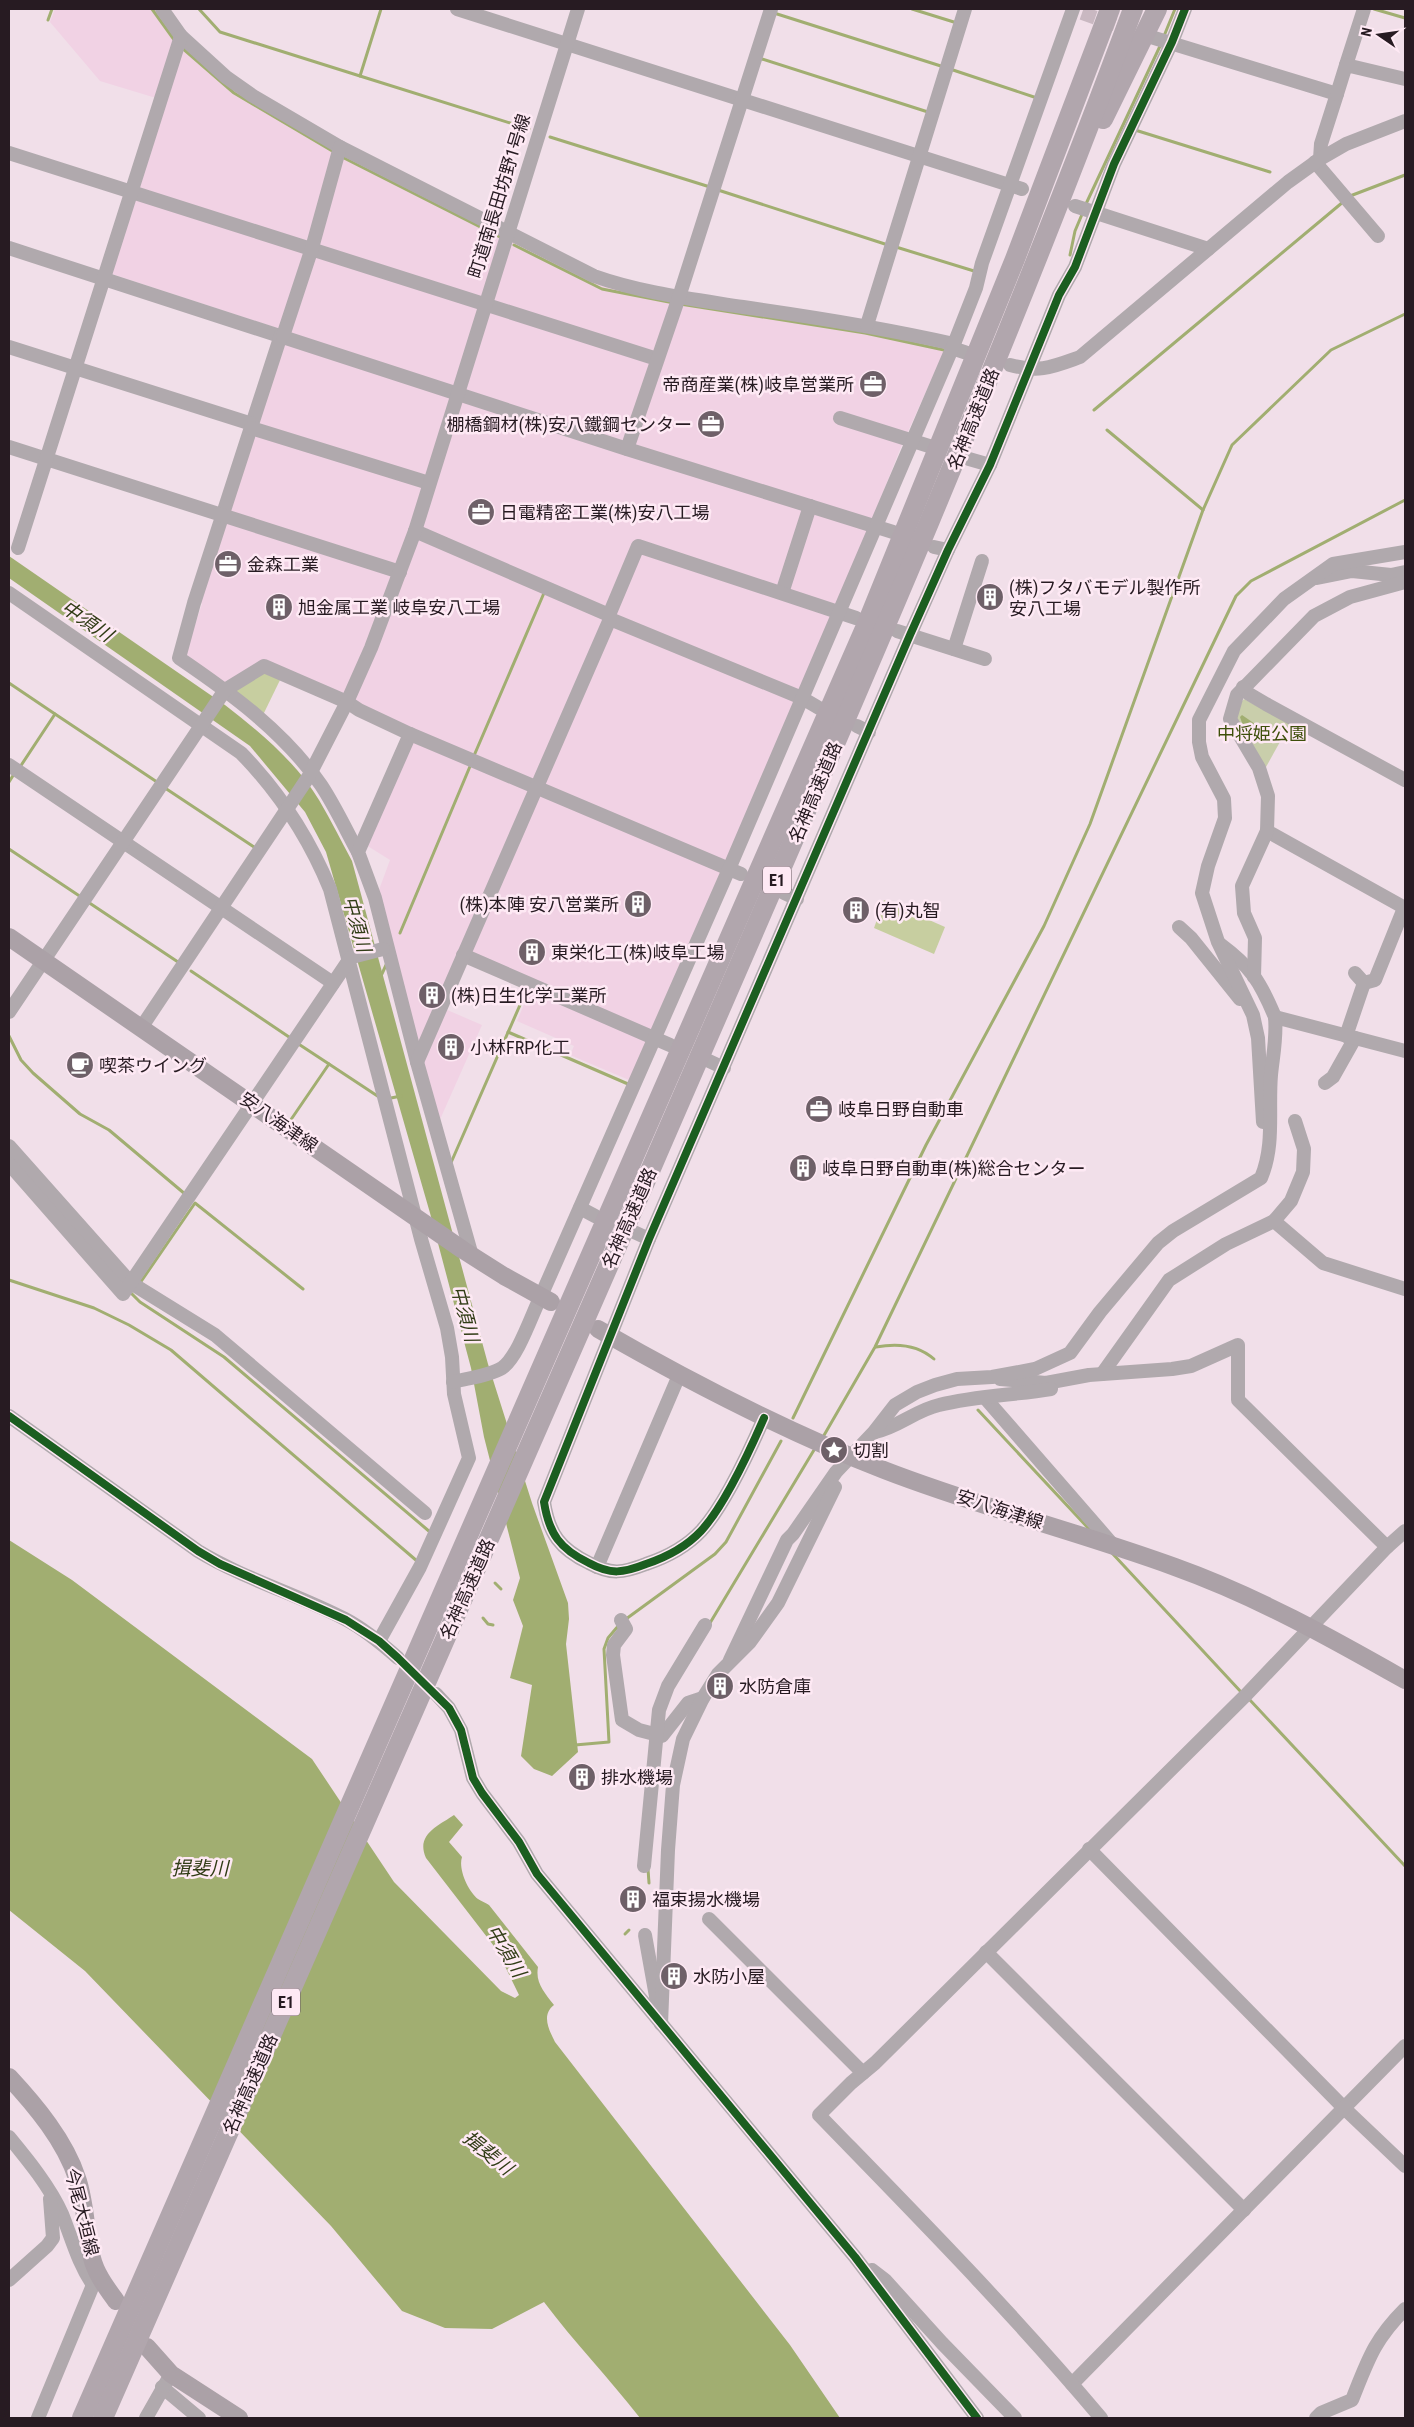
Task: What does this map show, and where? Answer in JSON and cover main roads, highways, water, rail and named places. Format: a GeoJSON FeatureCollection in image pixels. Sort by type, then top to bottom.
{"type":"FeatureCollection","features":[{"type":"Feature","properties":{"kind":"highway","name":"名神高速道路"},"geometry":{"type":"LineString","coordinates":[[82,2418],[866,626],[1015,259],[1110,9]]}},
{"type":"Feature","properties":{"kind":"highway","name":"名神高速道路"},"geometry":{"type":"LineString","coordinates":[[103,2418],[400,1743],[948,482],[1052,223],[1133,9]]}},
{"type":"Feature","properties":{"kind":"highway"},"geometry":{"type":"LineString","coordinates":[[948,482],[992,389],[1090,148],[1157,9]]}},
{"type":"Feature","properties":{"kind":"highway"},"geometry":{"type":"LineString","coordinates":[[1015,259],[1081,10]]}},
{"type":"Feature","properties":{"kind":"main road","name":"安八海津線"},"geometry":{"type":"LineString","coordinates":[[9,937],[468,1253],[546,1299]]}},
{"type":"Feature","properties":{"kind":"main road","name":"安八海津線"},"geometry":{"type":"LineString","coordinates":[[605,1333],[764,1418],[851,1456],[922,1484],[1113,1545],[1178,1568],[1310,1626],[1405,1680]]}},
{"type":"Feature","properties":{"kind":"main road","name":"今尾大垣線"},"geometry":{"type":"LineString","coordinates":[[9,2078],[39,2112],[58,2139],[77,2177],[86,2213],[97,2282],[116,2301]]}},
{"type":"Feature","properties":{"kind":"main road"},"geometry":{"type":"LineString","coordinates":[[147,2348],[166,2381],[240,2418]]}},
{"type":"Feature","properties":{"kind":"water","name":"中須川"},"geometry":{"type":"Polygon","coordinates":[[[9,556],[225,705],[264,737],[288,760],[310,786],[352,861],[488,1364],[532,1503],[568,1603],[569,1619],[566,1644],[578,1752],[552,1776],[534,1769],[521,1756],[532,1685],[510,1678],[523,1626],[513,1600],[520,1578],[484,1437],[471,1368],[430,1213],[326,852],[305,812],[250,746],[9,578],[9,556]]]}},
{"type":"Feature","properties":{"kind":"water"},"geometry":{"type":"Polygon","coordinates":[[[1242,715],[1258,726],[1254,740],[1248,736],[1245,730],[1240,717],[1242,715]]]}},
{"type":"Feature","properties":{"kind":"water","name":"揖斐川"},"geometry":{"type":"Polygon","coordinates":[[[9,1540],[72,1580],[312,1759],[394,1882],[501,1991],[515,1998],[519,1995],[497,1950],[426,1858],[423,1850],[426,1836],[454,1815],[463,1825],[449,1842],[462,1857],[461,1868],[465,1880],[474,1895],[489,1905],[538,1967],[539,1983],[554,2005],[548,2013],[547,2023],[555,2042],[790,2345],[840,2418],[640,2418],[544,2302],[492,2329],[445,2328],[402,2311],[331,2226],[85,1971],[9,1910],[9,1540]]]}},
{"type":"Feature","properties":{"kind":"waterway"},"geometry":{"type":"LineString","coordinates":[[48,20],[52,9]]}},
{"type":"Feature","properties":{"kind":"waterway"},"geometry":{"type":"LineString","coordinates":[[152,9],[175,41]]}},
{"type":"Feature","properties":{"kind":"waterway"},"geometry":{"type":"LineString","coordinates":[[199,9],[220,32],[360,76],[381,9]]}},
{"type":"Feature","properties":{"kind":"waterway"},"geometry":{"type":"LineString","coordinates":[[912,9],[957,23]]}},
{"type":"Feature","properties":{"kind":"waterway"},"geometry":{"type":"LineString","coordinates":[[1164,36],[1175,9]]}},
{"type":"Feature","properties":{"kind":"waterway"},"geometry":{"type":"LineString","coordinates":[[1374,9],[1405,18]]}},
{"type":"Feature","properties":{"kind":"waterway"},"geometry":{"type":"LineString","coordinates":[[774,13],[944,67]]}},
{"type":"Feature","properties":{"kind":"waterway"},"geometry":{"type":"LineString","coordinates":[[1085,206],[1161,44]]}},
{"type":"Feature","properties":{"kind":"waterway"},"geometry":{"type":"LineString","coordinates":[[181,47],[234,93],[334,152]]}},
{"type":"Feature","properties":{"kind":"waterway"},"geometry":{"type":"LineString","coordinates":[[762,59],[928,112]]}},
{"type":"Feature","properties":{"kind":"waterway"},"geometry":{"type":"LineString","coordinates":[[950,69],[1037,98]]}},
{"type":"Feature","properties":{"kind":"waterway"},"geometry":{"type":"LineString","coordinates":[[360,76],[529,129]]}},
{"type":"Feature","properties":{"kind":"waterway"},"geometry":{"type":"LineString","coordinates":[[1135,130],[1270,172]]}},
{"type":"Feature","properties":{"kind":"waterway"},"geometry":{"type":"LineString","coordinates":[[550,137],[710,187]]}},
{"type":"Feature","properties":{"kind":"waterway"},"geometry":{"type":"LineString","coordinates":[[342,157],[500,237]]}},
{"type":"Feature","properties":{"kind":"waterway"},"geometry":{"type":"LineString","coordinates":[[1350,196],[1405,175]]}},
{"type":"Feature","properties":{"kind":"waterway"},"geometry":{"type":"LineString","coordinates":[[718,190],[888,245]]}},
{"type":"Feature","properties":{"kind":"waterway"},"geometry":{"type":"LineString","coordinates":[[1094,410],[1343,202]]}},
{"type":"Feature","properties":{"kind":"waterway"},"geometry":{"type":"LineString","coordinates":[[1070,255],[1075,231],[1083,212]]}},
{"type":"Feature","properties":{"kind":"waterway"},"geometry":{"type":"LineString","coordinates":[[514,245],[602,289],[674,303]]}},
{"type":"Feature","properties":{"kind":"waterway"},"geometry":{"type":"LineString","coordinates":[[896,247],[974,271]]}},
{"type":"Feature","properties":{"kind":"waterway"},"geometry":{"type":"LineString","coordinates":[[680,304],[865,333],[944,350]]}},
{"type":"Feature","properties":{"kind":"waterway"},"geometry":{"type":"LineString","coordinates":[[793,1418],[926,1145],[1044,926],[1090,824],[1203,510],[1232,445],[1331,350],[1405,314]]}},
{"type":"Feature","properties":{"kind":"waterway"},"geometry":{"type":"LineString","coordinates":[[1107,430],[1203,510]]}},
{"type":"Feature","properties":{"kind":"waterway"},"geometry":{"type":"LineString","coordinates":[[823,1437],[875,1347],[1236,596],[1251,581],[1405,500]]}},
{"type":"Feature","properties":{"kind":"waterway"},"geometry":{"type":"LineString","coordinates":[[473,758],[544,593]]}},
{"type":"Feature","properties":{"kind":"waterway"},"geometry":{"type":"LineString","coordinates":[[9,683],[55,714]]}},
{"type":"Feature","properties":{"kind":"waterway"},"geometry":{"type":"LineString","coordinates":[[20,767],[55,714],[157,782]]}},
{"type":"Feature","properties":{"kind":"waterway"},"geometry":{"type":"LineString","coordinates":[[400,933],[471,764]]}},
{"type":"Feature","properties":{"kind":"waterway"},"geometry":{"type":"LineString","coordinates":[[9,782],[14,774]]}},
{"type":"Feature","properties":{"kind":"waterway"},"geometry":{"type":"LineString","coordinates":[[165,788],[254,847]]}},
{"type":"Feature","properties":{"kind":"waterway"},"geometry":{"type":"LineString","coordinates":[[9,849],[81,897]]}},
{"type":"Feature","properties":{"kind":"waterway"},"geometry":{"type":"LineString","coordinates":[[88,902],[178,962]]}},
{"type":"Feature","properties":{"kind":"waterway"},"geometry":{"type":"LineString","coordinates":[[380,978],[387,963]]}},
{"type":"Feature","properties":{"kind":"waterway"},"geometry":{"type":"LineString","coordinates":[[191,971],[292,1039]]}},
{"type":"Feature","properties":{"kind":"waterway"},"geometry":{"type":"LineString","coordinates":[[450,1165],[527,989]]}},
{"type":"Feature","properties":{"kind":"waterway"},"geometry":{"type":"LineString","coordinates":[[508,1032],[628,1084]]}},
{"type":"Feature","properties":{"kind":"waterway"},"geometry":{"type":"LineString","coordinates":[[9,1036],[21,1060],[33,1073],[80,1114],[109,1130],[185,1194],[184,1196]]}},
{"type":"Feature","properties":{"kind":"waterway"},"geometry":{"type":"LineString","coordinates":[[297,1043],[329,1064]]}},
{"type":"Feature","properties":{"kind":"waterway"},"geometry":{"type":"LineString","coordinates":[[290,1121],[329,1064],[379,1097]]}},
{"type":"Feature","properties":{"kind":"waterway"},"geometry":{"type":"LineString","coordinates":[[391,1098],[401,1096]]}},
{"type":"Feature","properties":{"kind":"waterway"},"geometry":{"type":"LineString","coordinates":[[140,1283],[195,1203],[303,1289]]}},
{"type":"Feature","properties":{"kind":"waterway"},"geometry":{"type":"LineString","coordinates":[[9,1280],[94,1308],[129,1325],[171,1350],[417,1561]]}},
{"type":"Feature","properties":{"kind":"waterway"},"geometry":{"type":"LineString","coordinates":[[129,1291],[140,1302],[224,1357],[430,1532]]}},
{"type":"Feature","properties":{"kind":"waterway"},"geometry":{"type":"LineString","coordinates":[[876,1347],[906,1346],[921,1350],[934,1359]]}},
{"type":"Feature","properties":{"kind":"waterway"},"geometry":{"type":"LineString","coordinates":[[978,1410],[1090,1530]]}},
{"type":"Feature","properties":{"kind":"waterway"},"geometry":{"type":"LineString","coordinates":[[626,1619],[715,1554],[726,1542],[781,1441]]}},
{"type":"Feature","properties":{"kind":"waterway"},"geometry":{"type":"LineString","coordinates":[[710,1623],[814,1450]]}},
{"type":"Feature","properties":{"kind":"waterway"},"geometry":{"type":"LineString","coordinates":[[1112,1553],[1242,1693]]}},
{"type":"Feature","properties":{"kind":"waterway"},"geometry":{"type":"LineString","coordinates":[[495,1583],[501,1589]]}},
{"type":"Feature","properties":{"kind":"waterway"},"geometry":{"type":"LineString","coordinates":[[483,1618],[488,1624],[493,1625]]}},
{"type":"Feature","properties":{"kind":"waterway"},"geometry":{"type":"LineString","coordinates":[[575,1745],[609,1742],[604,1649],[608,1638],[619,1625]]}},
{"type":"Feature","properties":{"kind":"waterway"},"geometry":{"type":"LineString","coordinates":[[1249,1699],[1405,1866]]}},
{"type":"Feature","properties":{"kind":"waterway"},"geometry":{"type":"LineString","coordinates":[[648,1869],[649,1883]]}},
{"type":"Feature","properties":{"kind":"waterway"},"geometry":{"type":"LineString","coordinates":[[625,1934],[629,1930]]}},
{"type":"Feature","properties":{"kind":"tunnel"},"geometry":{"type":"LineString","coordinates":[[1082,13],[1134,31]]}},
{"type":"Feature","properties":{"kind":"place","name":"帝商産業(株)岐阜営業所"},"geometry":{"type":"Point","coordinates":[873,384]}},
{"type":"Feature","properties":{"kind":"place","name":"棚橋鋼材(株)安八鐵鋼センター"},"geometry":{"type":"Point","coordinates":[711,424]}},
{"type":"Feature","properties":{"kind":"place","name":"日電精密工業(株)安八工場"},"geometry":{"type":"Point","coordinates":[481,512]}},
{"type":"Feature","properties":{"kind":"place","name":"金森工業"},"geometry":{"type":"Point","coordinates":[228,564]}},
{"type":"Feature","properties":{"kind":"place","name":"(株)フタバモデル製作所 安八工場"},"geometry":{"type":"Point","coordinates":[990,597]}},
{"type":"Feature","properties":{"kind":"place","name":"旭金属工業 岐阜安八工場"},"geometry":{"type":"Point","coordinates":[279,607]}},
{"type":"Feature","properties":{"kind":"place","name":"(株)本陣 安八営業所"},"geometry":{"type":"Point","coordinates":[638,904]}},
{"type":"Feature","properties":{"kind":"place","name":"(有)丸智"},"geometry":{"type":"Point","coordinates":[856,910]}},
{"type":"Feature","properties":{"kind":"place","name":"東栄化工(株)岐阜工場"},"geometry":{"type":"Point","coordinates":[532,952]}},
{"type":"Feature","properties":{"kind":"place","name":"(株)日生化学工業所"},"geometry":{"type":"Point","coordinates":[432,995]}},
{"type":"Feature","properties":{"kind":"place","name":"小林FRP化工"},"geometry":{"type":"Point","coordinates":[451,1047]}},
{"type":"Feature","properties":{"kind":"place","name":"喫茶ウイング"},"geometry":{"type":"Point","coordinates":[80,1065]}},
{"type":"Feature","properties":{"kind":"place","name":"岐阜日野自動車"},"geometry":{"type":"Point","coordinates":[819,1109]}},
{"type":"Feature","properties":{"kind":"place","name":"岐阜日野自動車(株)総合センター"},"geometry":{"type":"Point","coordinates":[803,1168]}},
{"type":"Feature","properties":{"kind":"place","name":"切割"},"geometry":{"type":"Point","coordinates":[834,1450]}},
{"type":"Feature","properties":{"kind":"place","name":"水防倉庫"},"geometry":{"type":"Point","coordinates":[720,1686]}},
{"type":"Feature","properties":{"kind":"place","name":"排水機場"},"geometry":{"type":"Point","coordinates":[582,1777]}},
{"type":"Feature","properties":{"kind":"place","name":"福束揚水機場"},"geometry":{"type":"Point","coordinates":[633,1899]}},
{"type":"Feature","properties":{"kind":"place","name":"水防小屋"},"geometry":{"type":"Point","coordinates":[674,1976]}},
{"type":"Feature","properties":{"kind":"park label","name":"中将姫公園"},"geometry":{"type":"Point","coordinates":[1262,733]}}]}
